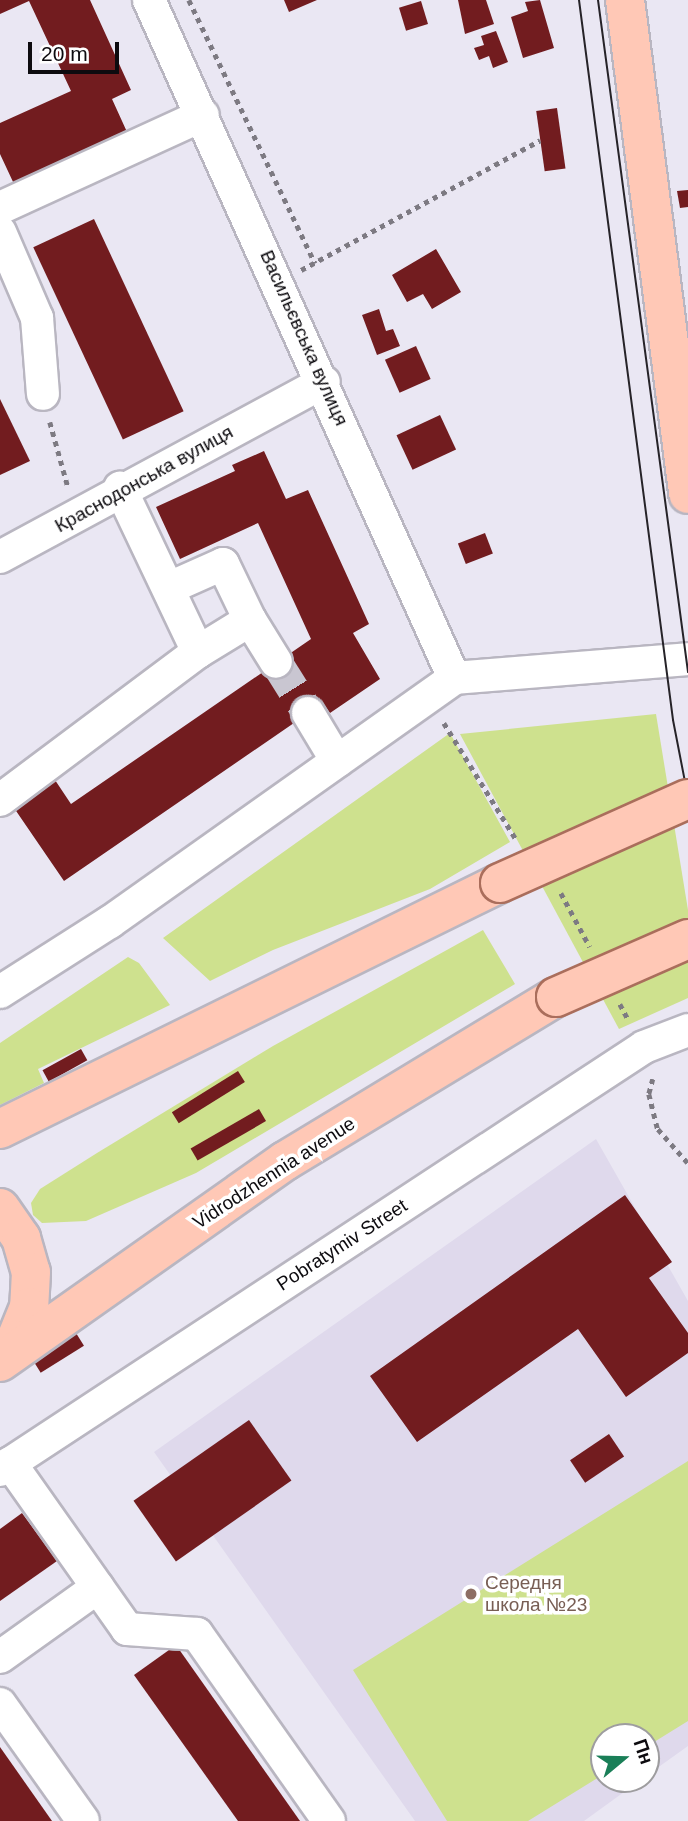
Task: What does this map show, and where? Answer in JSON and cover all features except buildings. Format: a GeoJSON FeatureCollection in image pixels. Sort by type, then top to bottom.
{"type":"FeatureCollection","features":[{"type":"Feature","properties":{"kind":"main road"},"geometry":{"type":"LineString","coordinates":[[625,0],[688,494]]}},
{"type":"Feature","properties":{"kind":"main road"},"geometry":{"type":"LineString","coordinates":[[0,1129],[500,883],[688,799]]}},
{"type":"Feature","properties":{"kind":"main road","name":"Vidrodzhennia avenue"},"geometry":{"type":"LineString","coordinates":[[0,1361],[285,1161],[556,997],[688,939]]}},
{"type":"Feature","properties":{"kind":"main road"},"geometry":{"type":"LineString","coordinates":[[0,1208],[21,1238],[31,1272],[29,1307],[16,1340],[0,1361]]}},
{"type":"Feature","properties":{"kind":"street","name":"Васильєвська вулиця"},"geometry":{"type":"LineString","coordinates":[[149,0],[324,382],[454,678]]}},
{"type":"Feature","properties":{"kind":"street"},"geometry":{"type":"LineString","coordinates":[[0,208],[203,115]]}},
{"type":"Feature","properties":{"kind":"street"},"geometry":{"type":"LineString","coordinates":[[0,232],[37,318],[43,394]]}},
{"type":"Feature","properties":{"kind":"street","name":"Краснодонська вулиця"},"geometry":{"type":"LineString","coordinates":[[0,557],[76,519],[120,488],[324,382]]}},
{"type":"Feature","properties":{"kind":"street"},"geometry":{"type":"LineString","coordinates":[[120,488],[198,652]]}},
{"type":"Feature","properties":{"kind":"street"},"geometry":{"type":"LineString","coordinates":[[169,588],[223,564],[250,620],[276,662]]}},
{"type":"Feature","properties":{"kind":"street"},"geometry":{"type":"LineString","coordinates":[[2,792],[198,652],[250,620]]}},
{"type":"Feature","properties":{"kind":"street"},"geometry":{"type":"LineString","coordinates":[[0,992],[110,922],[454,678],[688,659]]}},
{"type":"Feature","properties":{"kind":"street"},"geometry":{"type":"LineString","coordinates":[[308,713],[337,761]]}},
{"type":"Feature","properties":{"kind":"street","name":"Pobratymiv Street"},"geometry":{"type":"LineString","coordinates":[[5,1466],[644,1047],[688,1030]]}},
{"type":"Feature","properties":{"kind":"street"},"geometry":{"type":"LineString","coordinates":[[5,1466],[127,1629],[197,1634],[329,1821]]}},
{"type":"Feature","properties":{"kind":"street"},"geometry":{"type":"LineString","coordinates":[[0,1657],[98,1587]]}},
{"type":"Feature","properties":{"kind":"street"},"geometry":{"type":"LineString","coordinates":[[0,1704],[83,1821]]}},
{"type":"Feature","properties":{"kind":"path"},"geometry":{"type":"LineString","coordinates":[[189,0],[316,263]]}},
{"type":"Feature","properties":{"kind":"path"},"geometry":{"type":"LineString","coordinates":[[279,283],[540,140]]}},
{"type":"Feature","properties":{"kind":"path"},"geometry":{"type":"LineString","coordinates":[[43,394],[76,519]]}},
{"type":"Feature","properties":{"kind":"path"},"geometry":{"type":"LineString","coordinates":[[419,702],[452,730],[510,835],[520,842]]}},
{"type":"Feature","properties":{"kind":"path"},"geometry":{"type":"LineString","coordinates":[[554,879],[592,951]]}},
{"type":"Feature","properties":{"kind":"path"},"geometry":{"type":"LineString","coordinates":[[618,999],[655,1072],[649,1094],[658,1129],[688,1163]]}},
{"type":"Feature","properties":{"kind":"shaded area","name":"Середня школа №23"},"geometry":{"type":"Polygon","coordinates":[[[596,1139],[688,1301],[688,1746],[660,1766],[660,1723],[590,1723],[590,1793],[623,1793],[584,1821],[415,1821],[154,1452],[596,1139]]]}},
{"type":"Feature","properties":{"kind":"green space"},"geometry":{"type":"Polygon","coordinates":[[[656,714],[688,910],[688,998],[619,1029],[460,734],[656,714]]]}},
{"type":"Feature","properties":{"kind":"green space"},"geometry":{"type":"Polygon","coordinates":[[[450,733],[510,842],[430,889],[273,950],[210,981],[163,938],[450,733]]]}},
{"type":"Feature","properties":{"kind":"green space"},"geometry":{"type":"Polygon","coordinates":[[[483,930],[515,984],[196,1173],[86,1221],[42,1223],[33,1215],[31,1203],[40,1189],[273,1046],[483,930]]]}},
{"type":"Feature","properties":{"kind":"green space"},"geometry":{"type":"Polygon","coordinates":[[[128,957],[139,963],[170,1005],[38,1069],[44,1083],[0,1105],[0,1043],[128,957]]]}},
{"type":"Feature","properties":{"kind":"green space"},"geometry":{"type":"Polygon","coordinates":[[[688,1461],[688,1721],[660,1738],[660,1723],[590,1723],[590,1783],[528,1821],[447,1821],[353,1670],[688,1461]]]}},
{"type":"Feature","properties":{"kind":"tunnel"},"geometry":{"type":"LineString","coordinates":[[276,662],[308,713]]}},
{"type":"Feature","properties":{"kind":"tram line"},"geometry":{"type":"LineString","coordinates":[[579,0],[673,720],[688,797]]}},
{"type":"Feature","properties":{"kind":"tram line"},"geometry":{"type":"LineString","coordinates":[[598,0],[688,672]]}},
{"type":"Feature","properties":{"kind":"place","name":"Середня школа №23"},"geometry":{"type":"Point","coordinates":[471,1594]}}]}
